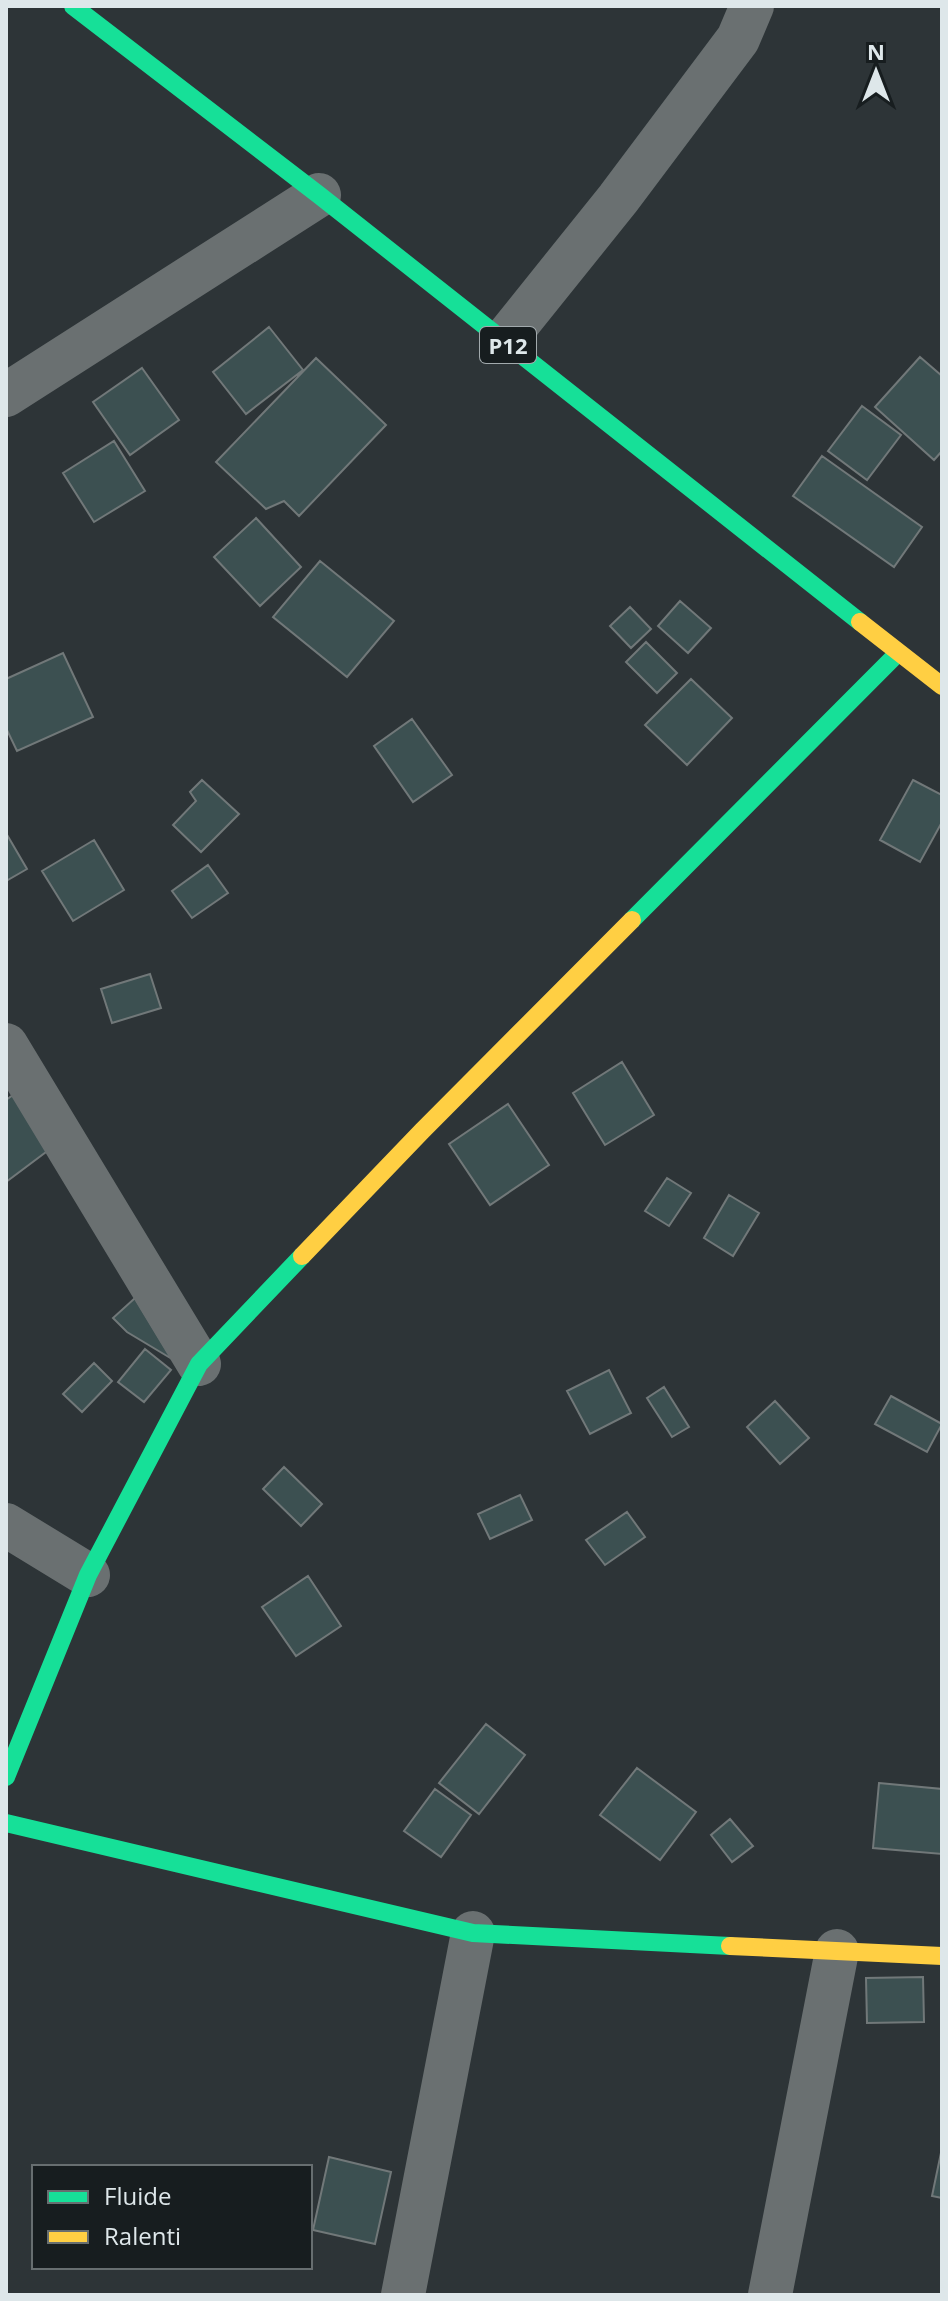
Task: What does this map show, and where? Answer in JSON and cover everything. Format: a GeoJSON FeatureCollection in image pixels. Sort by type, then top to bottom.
{"type":"FeatureCollection","features":[{"type":"Feature","properties":{"kind":"street","name":"P12"},"geometry":{"type":"LineString","coordinates":[[73,6],[319,195],[942,686]]}},
{"type":"Feature","properties":{"kind":"street"},"geometry":{"type":"LineString","coordinates":[[504,341],[618,199],[738,39],[752,6]]}},
{"type":"Feature","properties":{"kind":"street"},"geometry":{"type":"LineString","coordinates":[[11,377],[319,195]]}},
{"type":"Feature","properties":{"kind":"street"},"geometry":{"type":"LineString","coordinates":[[6,1777],[88,1575],[199,1364],[422,1131],[898,653]]}},
{"type":"Feature","properties":{"kind":"street"},"geometry":{"type":"LineString","coordinates":[[6,1045],[199,1364]]}},
{"type":"Feature","properties":{"kind":"street"},"geometry":{"type":"LineString","coordinates":[[6,1525],[88,1575]]}},
{"type":"Feature","properties":{"kind":"street"},"geometry":{"type":"LineString","coordinates":[[6,1823],[473,1933],[942,1956]]}},
{"type":"Feature","properties":{"kind":"street"},"geometry":{"type":"LineString","coordinates":[[403,2295],[473,1933]]}},
{"type":"Feature","properties":{"kind":"street"},"geometry":{"type":"LineString","coordinates":[[770,2295],[837,1951]]}},
{"type":"Feature","properties":{"kind":"building"},"geometry":{"type":"Polygon","coordinates":[[[269,327],[303,370],[246,414],[213,372],[269,327]]]}},
{"type":"Feature","properties":{"kind":"building"},"geometry":{"type":"Polygon","coordinates":[[[920,357],[942,376],[942,451],[934,460],[875,407],[920,357]]]}},
{"type":"Feature","properties":{"kind":"building"},"geometry":{"type":"Polygon","coordinates":[[[316,358],[386,425],[299,516],[284,501],[266,509],[216,462],[316,358]]]}},
{"type":"Feature","properties":{"kind":"building"},"geometry":{"type":"Polygon","coordinates":[[[142,368],[179,420],[130,455],[93,402],[142,368]]]}},
{"type":"Feature","properties":{"kind":"building"},"geometry":{"type":"Polygon","coordinates":[[[862,406],[901,435],[867,480],[828,451],[862,406]]]}},
{"type":"Feature","properties":{"kind":"building"},"geometry":{"type":"Polygon","coordinates":[[[114,441],[145,491],[94,522],[63,473],[114,441]]]}},
{"type":"Feature","properties":{"kind":"building"},"geometry":{"type":"Polygon","coordinates":[[[822,456],[922,527],[894,567],[793,496],[822,456]]]}},
{"type":"Feature","properties":{"kind":"building"},"geometry":{"type":"Polygon","coordinates":[[[256,518],[301,567],[260,606],[214,557],[256,518]]]}},
{"type":"Feature","properties":{"kind":"building"},"geometry":{"type":"Polygon","coordinates":[[[320,561],[394,621],[347,677],[273,617],[320,561]]]}},
{"type":"Feature","properties":{"kind":"building"},"geometry":{"type":"Polygon","coordinates":[[[680,601],[711,628],[688,653],[658,626],[680,601]]]}},
{"type":"Feature","properties":{"kind":"building"},"geometry":{"type":"Polygon","coordinates":[[[630,607],[651,629],[631,648],[610,626],[630,607]]]}},
{"type":"Feature","properties":{"kind":"building"},"geometry":{"type":"Polygon","coordinates":[[[646,642],[677,673],[657,693],[626,662],[646,642]]]}},
{"type":"Feature","properties":{"kind":"building"},"geometry":{"type":"Polygon","coordinates":[[[63,653],[93,717],[17,751],[6,728],[6,679],[63,653]]]}},
{"type":"Feature","properties":{"kind":"building"},"geometry":{"type":"Polygon","coordinates":[[[691,679],[732,718],[687,765],[645,725],[691,679]]]}},
{"type":"Feature","properties":{"kind":"building"},"geometry":{"type":"Polygon","coordinates":[[[412,719],[452,775],[413,802],[374,746],[412,719]]]}},
{"type":"Feature","properties":{"kind":"building"},"geometry":{"type":"Polygon","coordinates":[[[202,780],[239,814],[201,852],[173,825],[196,801],[190,792],[202,780]]]}},
{"type":"Feature","properties":{"kind":"building"},"geometry":{"type":"Polygon","coordinates":[[[913,780],[942,795],[942,822],[920,862],[880,840],[913,780]]]}},
{"type":"Feature","properties":{"kind":"building"},"geometry":{"type":"Polygon","coordinates":[[[6,833],[27,869],[6,881],[6,833]]]}},
{"type":"Feature","properties":{"kind":"building"},"geometry":{"type":"Polygon","coordinates":[[[94,840],[124,890],[73,921],[42,871],[94,840]]]}},
{"type":"Feature","properties":{"kind":"building"},"geometry":{"type":"Polygon","coordinates":[[[208,865],[228,893],[192,918],[172,891],[208,865]]]}},
{"type":"Feature","properties":{"kind":"building"},"geometry":{"type":"Polygon","coordinates":[[[150,974],[161,1008],[112,1023],[101,989],[150,974]]]}},
{"type":"Feature","properties":{"kind":"building"},"geometry":{"type":"Polygon","coordinates":[[[622,1062],[654,1115],[605,1145],[573,1093],[622,1062]]]}},
{"type":"Feature","properties":{"kind":"building"},"geometry":{"type":"Polygon","coordinates":[[[16,1093],[54,1146],[6,1182],[6,1100],[16,1093]]]}},
{"type":"Feature","properties":{"kind":"building"},"geometry":{"type":"Polygon","coordinates":[[[508,1104],[549,1165],[490,1205],[449,1144],[508,1104]]]}},
{"type":"Feature","properties":{"kind":"building"},"geometry":{"type":"Polygon","coordinates":[[[667,1178],[691,1193],[669,1226],[645,1211],[667,1178]]]}},
{"type":"Feature","properties":{"kind":"building"},"geometry":{"type":"Polygon","coordinates":[[[729,1195],[759,1213],[733,1256],[704,1238],[729,1195]]]}},
{"type":"Feature","properties":{"kind":"building"},"geometry":{"type":"Polygon","coordinates":[[[135,1298],[172,1359],[127,1332],[113,1318],[135,1298]]]}},
{"type":"Feature","properties":{"kind":"building"},"geometry":{"type":"Polygon","coordinates":[[[145,1349],[171,1370],[144,1402],[118,1382],[145,1349]]]}},
{"type":"Feature","properties":{"kind":"building"},"geometry":{"type":"Polygon","coordinates":[[[94,1363],[112,1381],[82,1412],[63,1394],[94,1363]]]}},
{"type":"Feature","properties":{"kind":"building"},"geometry":{"type":"Polygon","coordinates":[[[609,1370],[631,1413],[590,1434],[567,1391],[609,1370]]]}},
{"type":"Feature","properties":{"kind":"building"},"geometry":{"type":"Polygon","coordinates":[[[664,1387],[689,1427],[672,1437],[647,1398],[664,1387]]]}},
{"type":"Feature","properties":{"kind":"building"},"geometry":{"type":"Polygon","coordinates":[[[891,1396],[942,1424],[927,1452],[875,1424],[891,1396]]]}},
{"type":"Feature","properties":{"kind":"building"},"geometry":{"type":"Polygon","coordinates":[[[775,1401],[809,1438],[780,1464],[747,1427],[775,1401]]]}},
{"type":"Feature","properties":{"kind":"building"},"geometry":{"type":"Polygon","coordinates":[[[284,1467],[322,1504],[301,1526],[263,1489],[284,1467]]]}},
{"type":"Feature","properties":{"kind":"building"},"geometry":{"type":"Polygon","coordinates":[[[520,1495],[532,1520],[490,1539],[478,1514],[520,1495]]]}},
{"type":"Feature","properties":{"kind":"building"},"geometry":{"type":"Polygon","coordinates":[[[627,1512],[645,1537],[605,1565],[586,1540],[627,1512]]]}},
{"type":"Feature","properties":{"kind":"building"},"geometry":{"type":"Polygon","coordinates":[[[308,1576],[341,1626],[296,1656],[262,1607],[308,1576]]]}},
{"type":"Feature","properties":{"kind":"building"},"geometry":{"type":"Polygon","coordinates":[[[486,1724],[525,1755],[479,1814],[439,1783],[486,1724]]]}},
{"type":"Feature","properties":{"kind":"building"},"geometry":{"type":"Polygon","coordinates":[[[637,1768],[696,1812],[660,1860],[600,1815],[637,1768]]]}},
{"type":"Feature","properties":{"kind":"building"},"geometry":{"type":"Polygon","coordinates":[[[879,1783],[942,1789],[942,1854],[873,1848],[879,1783]]]}},
{"type":"Feature","properties":{"kind":"building"},"geometry":{"type":"Polygon","coordinates":[[[435,1789],[471,1815],[441,1857],[404,1831],[435,1789]]]}},
{"type":"Feature","properties":{"kind":"building"},"geometry":{"type":"Polygon","coordinates":[[[730,1819],[753,1846],[732,1862],[711,1835],[730,1819]]]}},
{"type":"Feature","properties":{"kind":"building"},"geometry":{"type":"Polygon","coordinates":[[[923,1977],[924,2022],[867,2023],[866,1978],[923,1977]]]}},
{"type":"Feature","properties":{"kind":"building"},"geometry":{"type":"Polygon","coordinates":[[[942,2148],[942,2198],[932,2196],[942,2148]]]}},
{"type":"Feature","properties":{"kind":"building"},"geometry":{"type":"Polygon","coordinates":[[[329,2157],[391,2172],[375,2244],[313,2230],[329,2157]]]}},
{"type":"Feature","properties":{"kind":"traffic: fast"},"geometry":{"type":"LineString","coordinates":[[73,6],[319,195],[860,622]]}},
{"type":"Feature","properties":{"kind":"traffic: fast"},"geometry":{"type":"LineString","coordinates":[[632,920],[898,653]]}},
{"type":"Feature","properties":{"kind":"traffic: fast"},"geometry":{"type":"LineString","coordinates":[[6,1777],[88,1575],[199,1364],[302,1256]]}},
{"type":"Feature","properties":{"kind":"traffic: fast"},"geometry":{"type":"LineString","coordinates":[[6,1823],[473,1933],[730,1946]]}},
{"type":"Feature","properties":{"kind":"traffic: slow"},"geometry":{"type":"LineString","coordinates":[[860,622],[942,686]]}},
{"type":"Feature","properties":{"kind":"traffic: slow"},"geometry":{"type":"LineString","coordinates":[[302,1256],[632,920]]}},
{"type":"Feature","properties":{"kind":"traffic: slow"},"geometry":{"type":"LineString","coordinates":[[730,1946],[942,1956]]}}]}
